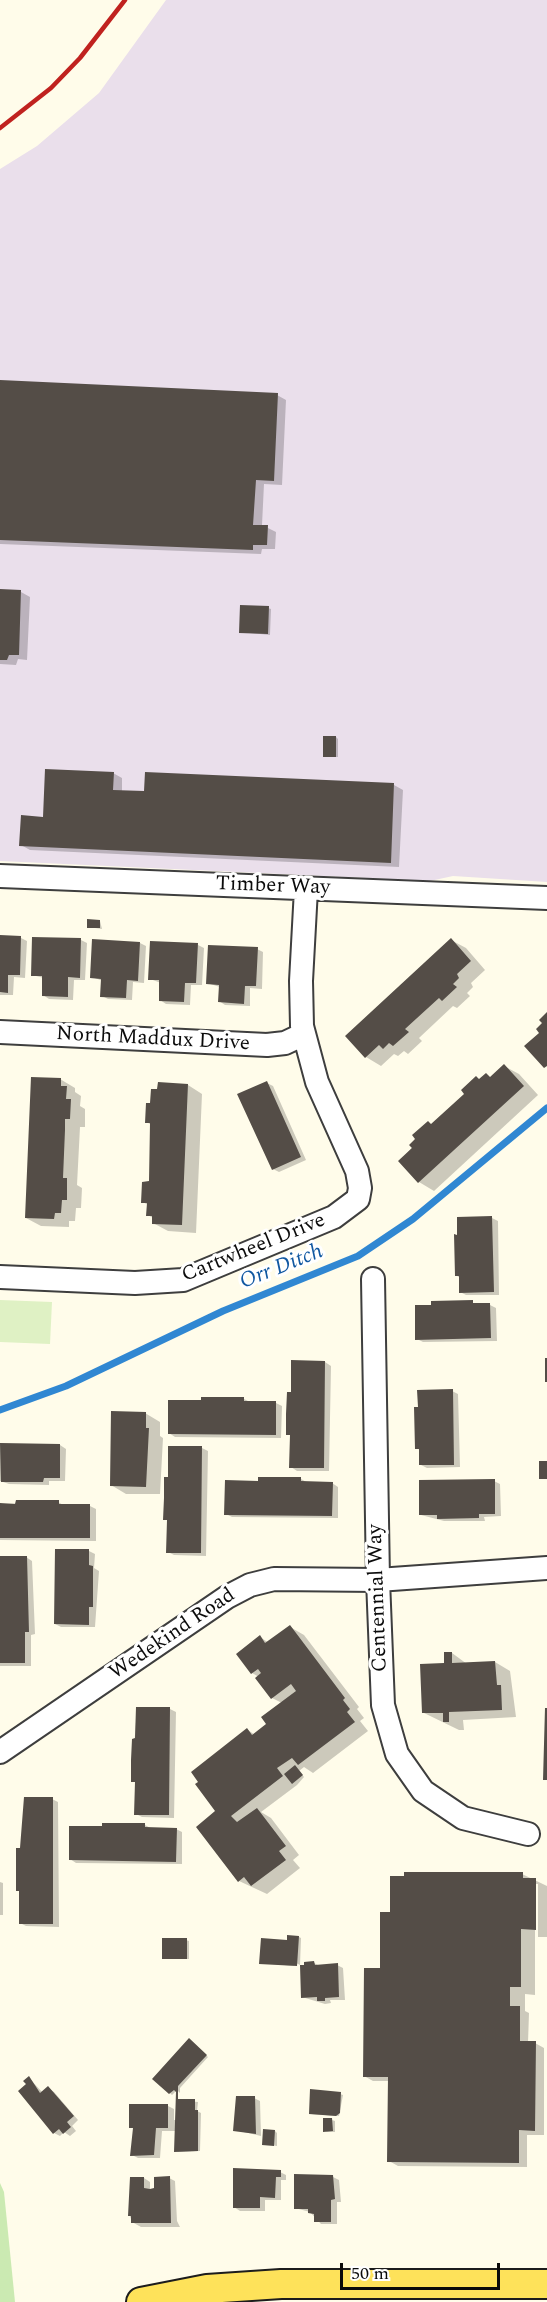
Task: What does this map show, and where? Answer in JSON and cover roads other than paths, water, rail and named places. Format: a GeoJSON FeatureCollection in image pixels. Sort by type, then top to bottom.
{"type":"FeatureCollection","features":[{"type":"Feature","properties":{"kind":"main road"},"geometry":{"type":"LineString","coordinates":[[141,2302],[207,2289],[281,2284],[547,2284]]}},
{"type":"Feature","properties":{"kind":"street","name":"Timber Way"},"geometry":{"type":"LineString","coordinates":[[0,876],[547,898]]}},
{"type":"Feature","properties":{"kind":"street"},"geometry":{"type":"LineString","coordinates":[[304,1034],[301,981],[306,889]]}},
{"type":"Feature","properties":{"kind":"street","name":"North Maddux Drive"},"geometry":{"type":"LineString","coordinates":[[0,1032],[267,1045],[285,1042],[304,1034]]}},
{"type":"Feature","properties":{"kind":"street","name":"Cartwheel Drive"},"geometry":{"type":"LineString","coordinates":[[0,1278],[143,1283],[183,1280],[334,1217],[358,1199],[360,1188],[357,1171],[317,1082],[304,1034]]}},
{"type":"Feature","properties":{"kind":"street","name":"Centennial Way"},"geometry":{"type":"LineString","coordinates":[[373,1279],[378,1580],[383,1705],[397,1754],[423,1791],[463,1818],[528,1834]]}},
{"type":"Feature","properties":{"kind":"street","name":"Wedekind Road"},"geometry":{"type":"LineString","coordinates":[[0,1752],[227,1597],[250,1586],[274,1580],[378,1580],[547,1568]]}},
{"type":"Feature","properties":{"kind":"waterway","name":"Orr Ditch"},"geometry":{"type":"LineString","coordinates":[[0,1410],[66,1386],[223,1311],[358,1256],[413,1219],[547,1108]]}},
{"type":"Feature","properties":{"kind":"railway"},"geometry":{"type":"LineString","coordinates":[[0,128],[51,88],[80,58],[125,0]]}}]}
